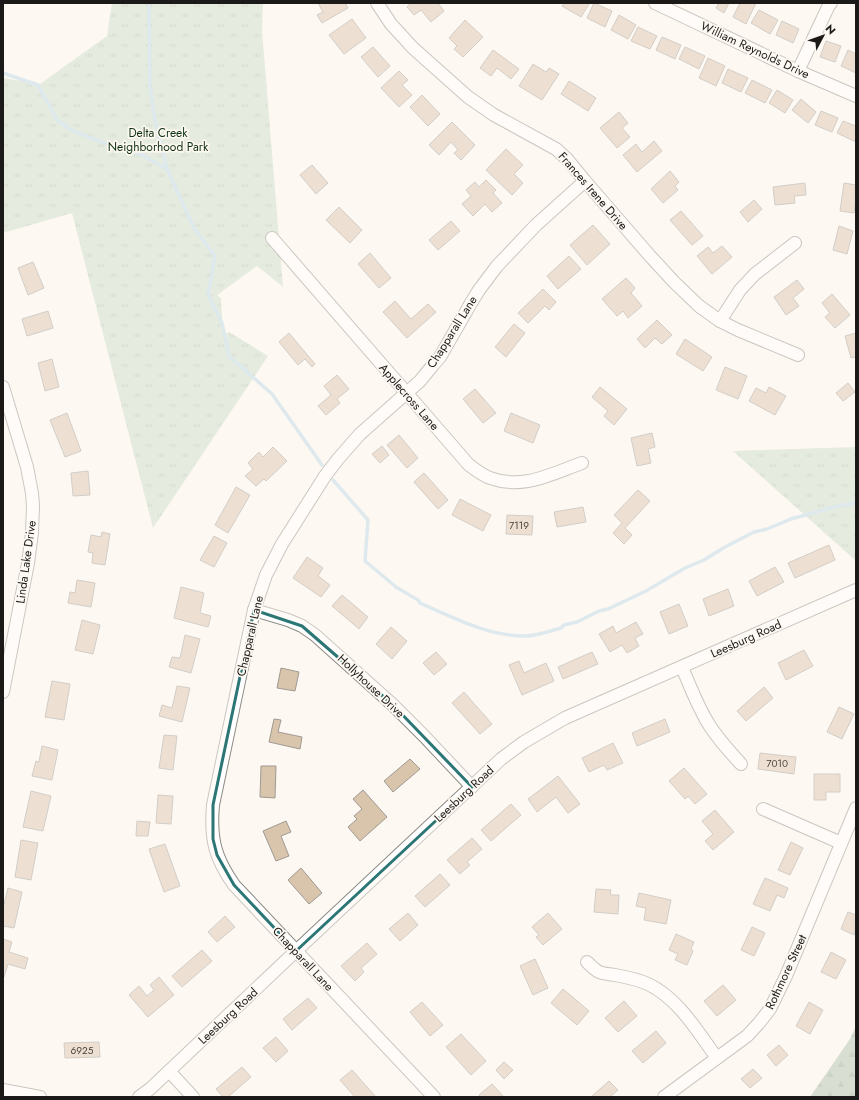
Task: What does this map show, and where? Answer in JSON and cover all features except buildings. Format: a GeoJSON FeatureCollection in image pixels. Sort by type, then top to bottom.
{"type":"FeatureCollection","features":[{"type":"Feature","properties":{"kind":"street","name":"Frances Irene Drive"},"geometry":{"type":"LineString","coordinates":[[377,3],[391,24],[413,48],[468,97],[494,115],[556,149],[567,159],[674,282],[699,306],[720,321],[738,330],[798,355]]}},
{"type":"Feature","properties":{"kind":"street"},"geometry":{"type":"LineString","coordinates":[[798,71],[831,3]]}},
{"type":"Feature","properties":{"kind":"street","name":"William Reynolds Drive"},"geometry":{"type":"LineString","coordinates":[[660,4],[798,71],[856,96]]}},
{"type":"Feature","properties":{"kind":"street","name":"Chapparall Lane"},"geometry":{"type":"LineString","coordinates":[[434,1097],[234,885],[224,871],[217,855],[213,839],[213,805],[254,610],[266,575],[282,544],[325,476],[338,459],[360,434],[420,381],[434,365],[440,357],[470,302],[497,266],[536,225],[585,181]]}},
{"type":"Feature","properties":{"kind":"street","name":"Applecross Lane"},"geometry":{"type":"LineString","coordinates":[[272,238],[463,460],[469,465],[489,478],[504,482],[523,482],[540,479],[582,463]]}},
{"type":"Feature","properties":{"kind":"street"},"geometry":{"type":"LineString","coordinates":[[720,321],[740,290],[755,274],[795,243]]}},
{"type":"Feature","properties":{"kind":"street","name":"Linda Lake Drive"},"geometry":{"type":"LineString","coordinates":[[3,387],[27,467],[33,506],[32,533],[28,563],[3,692]]}},
{"type":"Feature","properties":{"kind":"street","name":"Leesburg Road"},"geometry":{"type":"LineString","coordinates":[[139,1097],[150,1089],[501,759],[524,742],[565,718],[856,590]]}},
{"type":"Feature","properties":{"kind":"street","name":"Hollyhouse Drive"},"geometry":{"type":"LineString","coordinates":[[254,610],[288,620],[302,626],[315,635],[393,705],[472,787]]}},
{"type":"Feature","properties":{"kind":"street"},"geometry":{"type":"LineString","coordinates":[[682,667],[695,699],[707,722],[722,743],[741,764]]}},
{"type":"Feature","properties":{"kind":"street","name":"Rothmore Street"},"geometry":{"type":"LineString","coordinates":[[664,1097],[747,1036],[770,1009],[786,976],[856,808]]}},
{"type":"Feature","properties":{"kind":"street"},"geometry":{"type":"LineString","coordinates":[[764,810],[842,843]]}},
{"type":"Feature","properties":{"kind":"street"},"geometry":{"type":"LineString","coordinates":[[587,962],[600,972],[637,980],[648,984],[676,1003],[717,1058]]}},
{"type":"Feature","properties":{"kind":"street"},"geometry":{"type":"LineString","coordinates":[[169,1071],[193,1097]]}},
{"type":"Feature","properties":{"kind":"street"},"geometry":{"type":"LineString","coordinates":[[3,1090],[40,1097]]}},
{"type":"Feature","properties":{"kind":"highlighted area"},"geometry":{"type":"Polygon","coordinates":[[[254,610],[302,626],[393,705],[472,787],[296,951],[234,885],[217,855],[213,839],[213,805],[254,610]]]}},
{"type":"Feature","properties":{"kind":"green space","name":"Delta Creek Neighborhood Park"},"geometry":{"type":"Polygon","coordinates":[[[112,3],[263,3],[262,31],[283,287],[257,266],[217,295],[221,299],[223,336],[229,332],[268,356],[153,528],[72,213],[3,233],[3,78],[40,84],[107,36],[112,3]]]}},
{"type":"Feature","properties":{"kind":"green space"},"geometry":{"type":"Polygon","coordinates":[[[856,447],[856,561],[733,451],[856,447]]]}},
{"type":"Feature","properties":{"kind":"green space"},"geometry":{"type":"Polygon","coordinates":[[[856,1026],[856,1097],[810,1097],[850,1039],[856,1026]]]}},
{"type":"Feature","properties":{"kind":"waterway"},"geometry":{"type":"LineString","coordinates":[[149,3],[150,87],[155,120],[167,169],[194,228],[215,256],[208,295],[222,323],[229,356],[272,394],[322,465]]}},
{"type":"Feature","properties":{"kind":"waterway"},"geometry":{"type":"LineString","coordinates":[[3,73],[38,85],[57,120],[71,130],[104,143],[123,147],[144,156],[167,169]]}},
{"type":"Feature","properties":{"kind":"waterway"},"geometry":{"type":"LineString","coordinates":[[333,480],[368,520],[365,561],[396,587],[418,600],[420,603],[484,630],[525,636],[561,628],[564,625],[577,622],[599,611],[608,609],[646,591],[685,568],[704,560],[754,532],[767,529],[791,519],[838,506],[856,503]]}}]}
